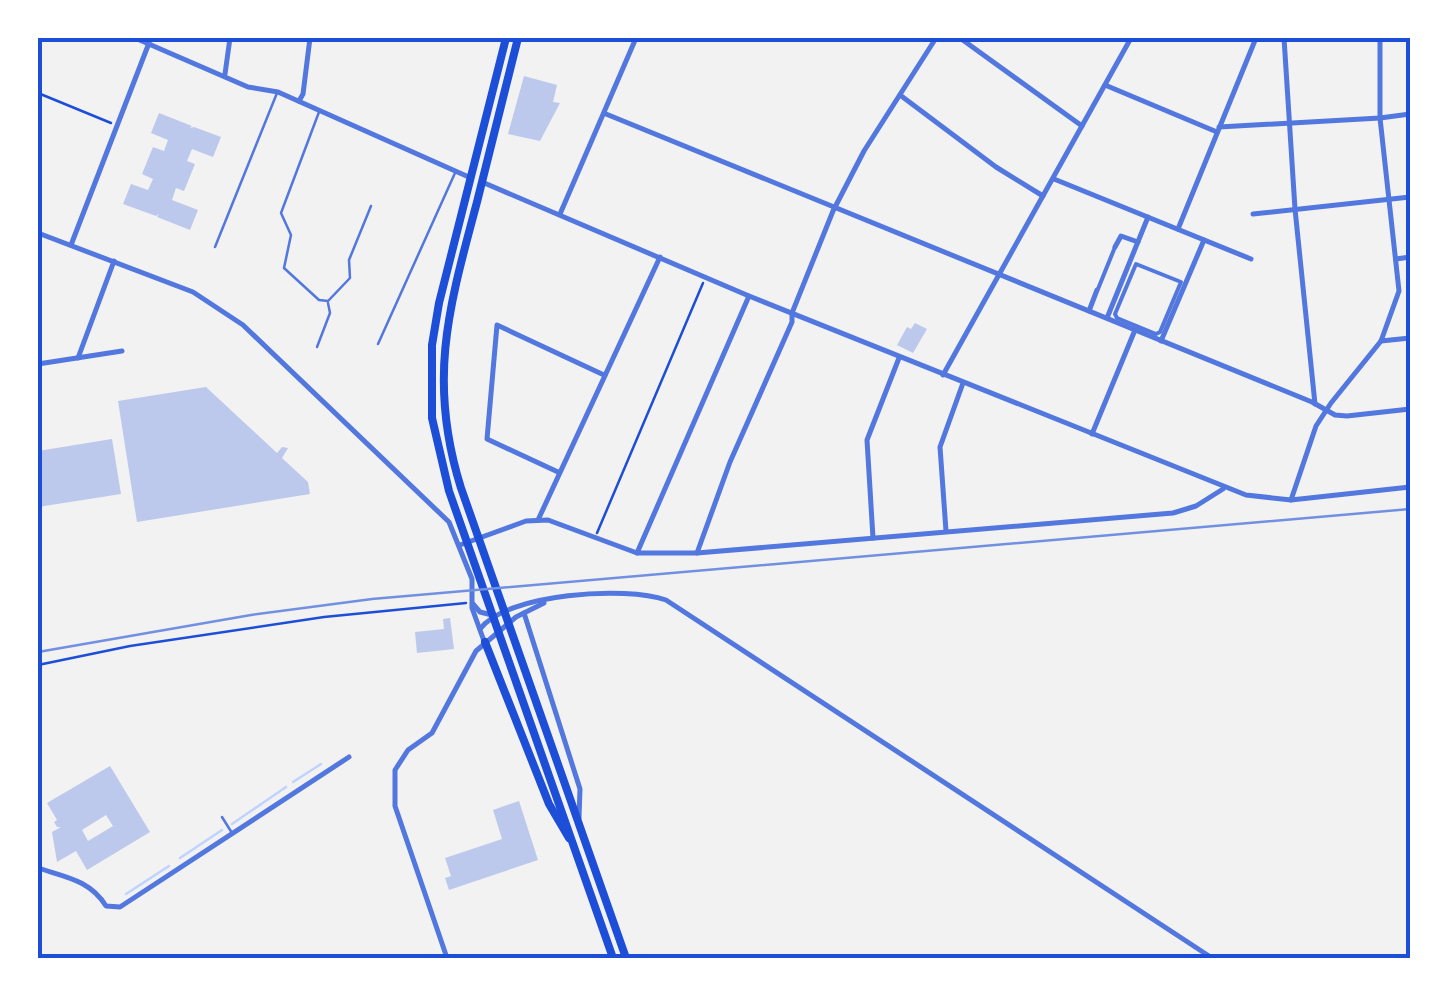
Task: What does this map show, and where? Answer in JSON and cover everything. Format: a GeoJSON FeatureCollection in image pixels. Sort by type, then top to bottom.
{"type":"FeatureCollection","features":[{"type":"Feature","properties":{"kind":"main road"},"geometry":{"type":"LineString","coordinates":[[506,38],[439,303],[430,390],[440,461],[614,958]]}},
{"type":"Feature","properties":{"kind":"main road"},"geometry":{"type":"LineString","coordinates":[[518,38],[454,287],[444,346],[442,392],[452,458],[626,958]]}},
{"type":"Feature","properties":{"kind":"main road"},"geometry":{"type":"LineString","coordinates":[[485,642],[564,833],[572,841]]}},
{"type":"Feature","properties":{"kind":"street"},"geometry":{"type":"LineString","coordinates":[[136,38],[248,86],[278,92],[471,178]]}},
{"type":"Feature","properties":{"kind":"street"},"geometry":{"type":"LineString","coordinates":[[225,76],[230,38]]}},
{"type":"Feature","properties":{"kind":"street"},"geometry":{"type":"LineString","coordinates":[[299,101],[310,38]]}},
{"type":"Feature","properties":{"kind":"street"},"geometry":{"type":"LineString","coordinates":[[560,214],[636,38]]}},
{"type":"Feature","properties":{"kind":"street"},"geometry":{"type":"LineString","coordinates":[[697,553],[730,462],[792,322],[792,312],[834,208],[864,151],[936,38]]}},
{"type":"Feature","properties":{"kind":"street"},"geometry":{"type":"LineString","coordinates":[[960,38],[1082,126]]}},
{"type":"Feature","properties":{"kind":"street"},"geometry":{"type":"LineString","coordinates":[[943,376],[1131,38]]}},
{"type":"Feature","properties":{"kind":"street"},"geometry":{"type":"LineString","coordinates":[[1178,229],[1256,38]]}},
{"type":"Feature","properties":{"kind":"street"},"geometry":{"type":"LineString","coordinates":[[1284,38],[1295,209],[1315,404]]}},
{"type":"Feature","properties":{"kind":"street"},"geometry":{"type":"LineString","coordinates":[[1290,500],[1316,426],[1381,341],[1399,291],[1380,118],[1380,38]]}},
{"type":"Feature","properties":{"kind":"street"},"geometry":{"type":"LineString","coordinates":[[71,245],[149,43]]}},
{"type":"Feature","properties":{"kind":"street"},"geometry":{"type":"LineString","coordinates":[[1105,85],[1218,129],[1410,114]]}},
{"type":"Feature","properties":{"kind":"street"},"geometry":{"type":"LineString","coordinates":[[900,96],[996,168],[1043,196]]}},
{"type":"Feature","properties":{"kind":"street"},"geometry":{"type":"LineString","coordinates":[[606,114],[1315,404],[1326,412],[1348,416],[1410,409]]}},
{"type":"Feature","properties":{"kind":"street"},"geometry":{"type":"LineString","coordinates":[[1054,179],[1251,259]]}},
{"type":"Feature","properties":{"kind":"street"},"geometry":{"type":"LineString","coordinates":[[482,182],[748,296],[1225,488],[1258,498],[1290,500],[1410,487]]}},
{"type":"Feature","properties":{"kind":"street"},"geometry":{"type":"LineString","coordinates":[[1253,214],[1410,197]]}},
{"type":"Feature","properties":{"kind":"street"},"geometry":{"type":"LineString","coordinates":[[1107,318],[1148,217]]}},
{"type":"Feature","properties":{"kind":"street"},"geometry":{"type":"LineString","coordinates":[[38,233],[194,292],[243,325],[449,522],[472,579],[472,602],[485,642]]}},
{"type":"Feature","properties":{"kind":"street"},"geometry":{"type":"LineString","coordinates":[[1089,311],[1121,236],[1138,242]]}},
{"type":"Feature","properties":{"kind":"street"},"geometry":{"type":"LineString","coordinates":[[1162,341],[1204,240]]}},
{"type":"Feature","properties":{"kind":"street"},"geometry":{"type":"LineString","coordinates":[[538,520],[660,257]]}},
{"type":"Feature","properties":{"kind":"street"},"geometry":{"type":"LineString","coordinates":[[1396,259],[1410,258]]}},
{"type":"Feature","properties":{"kind":"street"},"geometry":{"type":"LineString","coordinates":[[78,358],[114,261]]}},
{"type":"Feature","properties":{"kind":"street"},"geometry":{"type":"LineString","coordinates":[[1136,264],[1181,282],[1158,333],[1115,314],[1136,264]]}},
{"type":"Feature","properties":{"kind":"street"},"geometry":{"type":"LineString","coordinates":[[637,554],[748,296]]}},
{"type":"Feature","properties":{"kind":"street"},"geometry":{"type":"LineString","coordinates":[[558,472],[487,439],[497,324],[604,375]]}},
{"type":"Feature","properties":{"kind":"street"},"geometry":{"type":"LineString","coordinates":[[1092,434],[1135,330]]}},
{"type":"Feature","properties":{"kind":"street"},"geometry":{"type":"LineString","coordinates":[[1381,341],[1410,338]]}},
{"type":"Feature","properties":{"kind":"street"},"geometry":{"type":"LineString","coordinates":[[38,364],[122,351]]}},
{"type":"Feature","properties":{"kind":"street"},"geometry":{"type":"LineString","coordinates":[[873,538],[867,440],[900,357]]}},
{"type":"Feature","properties":{"kind":"street"},"geometry":{"type":"LineString","coordinates":[[946,532],[940,447],[964,384]]}},
{"type":"Feature","properties":{"kind":"street"},"geometry":{"type":"LineString","coordinates":[[460,545],[526,520],[538,520],[562,524],[637,554],[697,553],[1174,513],[1205,502],[1225,488]]}},
{"type":"Feature","properties":{"kind":"street"},"geometry":{"type":"LineString","coordinates":[[480,629],[510,608],[551,600],[638,592],[666,600],[1212,958]]}},
{"type":"Feature","properties":{"kind":"street"},"geometry":{"type":"LineString","coordinates":[[447,958],[396,806],[393,778],[408,750],[432,733],[476,652],[524,613],[551,600]]}},
{"type":"Feature","properties":{"kind":"street"},"geometry":{"type":"LineString","coordinates":[[472,602],[480,612],[500,614]]}},
{"type":"Feature","properties":{"kind":"street"},"geometry":{"type":"LineString","coordinates":[[510,608],[524,613],[580,789],[578,821]]}},
{"type":"Feature","properties":{"kind":"street"},"geometry":{"type":"LineString","coordinates":[[38,868],[86,883],[98,892],[106,906],[120,907],[349,757]]}},
{"type":"Feature","properties":{"kind":"lane"},"geometry":{"type":"LineString","coordinates":[[215,247],[278,92]]}},
{"type":"Feature","properties":{"kind":"lane"},"geometry":{"type":"LineString","coordinates":[[320,111],[281,213],[291,236],[284,268],[319,300],[328,301]]}},
{"type":"Feature","properties":{"kind":"lane"},"geometry":{"type":"LineString","coordinates":[[378,344],[456,172]]}},
{"type":"Feature","properties":{"kind":"lane"},"geometry":{"type":"LineString","coordinates":[[328,301],[350,278],[348,260],[371,206]]}},
{"type":"Feature","properties":{"kind":"lane"},"geometry":{"type":"LineString","coordinates":[[317,348],[330,313],[328,301]]}},
{"type":"Feature","properties":{"kind":"lane"},"geometry":{"type":"LineString","coordinates":[[222,817],[233,834]]}},
{"type":"Feature","properties":{"kind":"path"},"geometry":{"type":"LineString","coordinates":[[38,92],[118,125]]}},
{"type":"Feature","properties":{"kind":"path"},"geometry":{"type":"LineString","coordinates":[[594,539],[706,277]]}},
{"type":"Feature","properties":{"kind":"path"},"geometry":{"type":"LineString","coordinates":[[38,665],[133,646],[324,617],[472,602]]}},
{"type":"Feature","properties":{"kind":"building"},"geometry":{"type":"Polygon","coordinates":[[[524,76],[557,85],[553,102],[560,103],[540,141],[508,134],[524,76]]]}},
{"type":"Feature","properties":{"kind":"building"},"geometry":{"type":"Polygon","coordinates":[[[159,113],[221,137],[213,157],[192,149],[187,161],[195,164],[184,191],[176,188],[172,200],[198,210],[190,230],[157,217],[159,214],[123,204],[131,184],[148,190],[153,179],[142,174],[153,147],[164,151],[168,140],[151,133],[159,113]]]}},
{"type":"Feature","properties":{"kind":"building"},"geometry":{"type":"Polygon","coordinates":[[[915,323],[927,329],[913,353],[897,345],[907,327],[911,329],[915,323]]]}},
{"type":"Feature","properties":{"kind":"building"},"geometry":{"type":"Polygon","coordinates":[[[206,387],[277,453],[282,447],[288,448],[282,458],[308,482],[310,494],[137,522],[118,401],[206,387]]]}},
{"type":"Feature","properties":{"kind":"building"},"geometry":{"type":"Polygon","coordinates":[[[112,439],[121,494],[38,507],[38,451],[112,439]]]}},
{"type":"Feature","properties":{"kind":"building"},"geometry":{"type":"Polygon","coordinates":[[[450,618],[454,649],[417,653],[415,632],[444,629],[443,619],[450,618]]]}},
{"type":"Feature","properties":{"kind":"building"},"geometry":{"type":"Polygon","coordinates":[[[110,766],[150,832],[87,870],[76,851],[57,862],[52,832],[61,827],[54,822],[57,820],[47,803],[110,766]],[[106,815],[82,830],[88,841],[113,826],[106,815]]]}},
{"type":"Feature","properties":{"kind":"building"},"geometry":{"type":"Polygon","coordinates":[[[519,801],[538,860],[449,890],[445,878],[451,876],[445,858],[502,839],[493,810],[519,801]]]}},
{"type":"Feature","properties":{"kind":"waterway"},"geometry":{"type":"LineString","coordinates":[[293,782],[321,764]]}},
{"type":"Feature","properties":{"kind":"waterway"},"geometry":{"type":"LineString","coordinates":[[232,824],[286,787]]}},
{"type":"Feature","properties":{"kind":"waterway"},"geometry":{"type":"LineString","coordinates":[[180,858],[222,830]]}},
{"type":"Feature","properties":{"kind":"waterway"},"geometry":{"type":"LineString","coordinates":[[126,894],[169,866]]}},
{"type":"Feature","properties":{"kind":"railway"},"geometry":{"type":"LineString","coordinates":[[38,652],[251,615],[372,599],[1410,509]]}}]}
